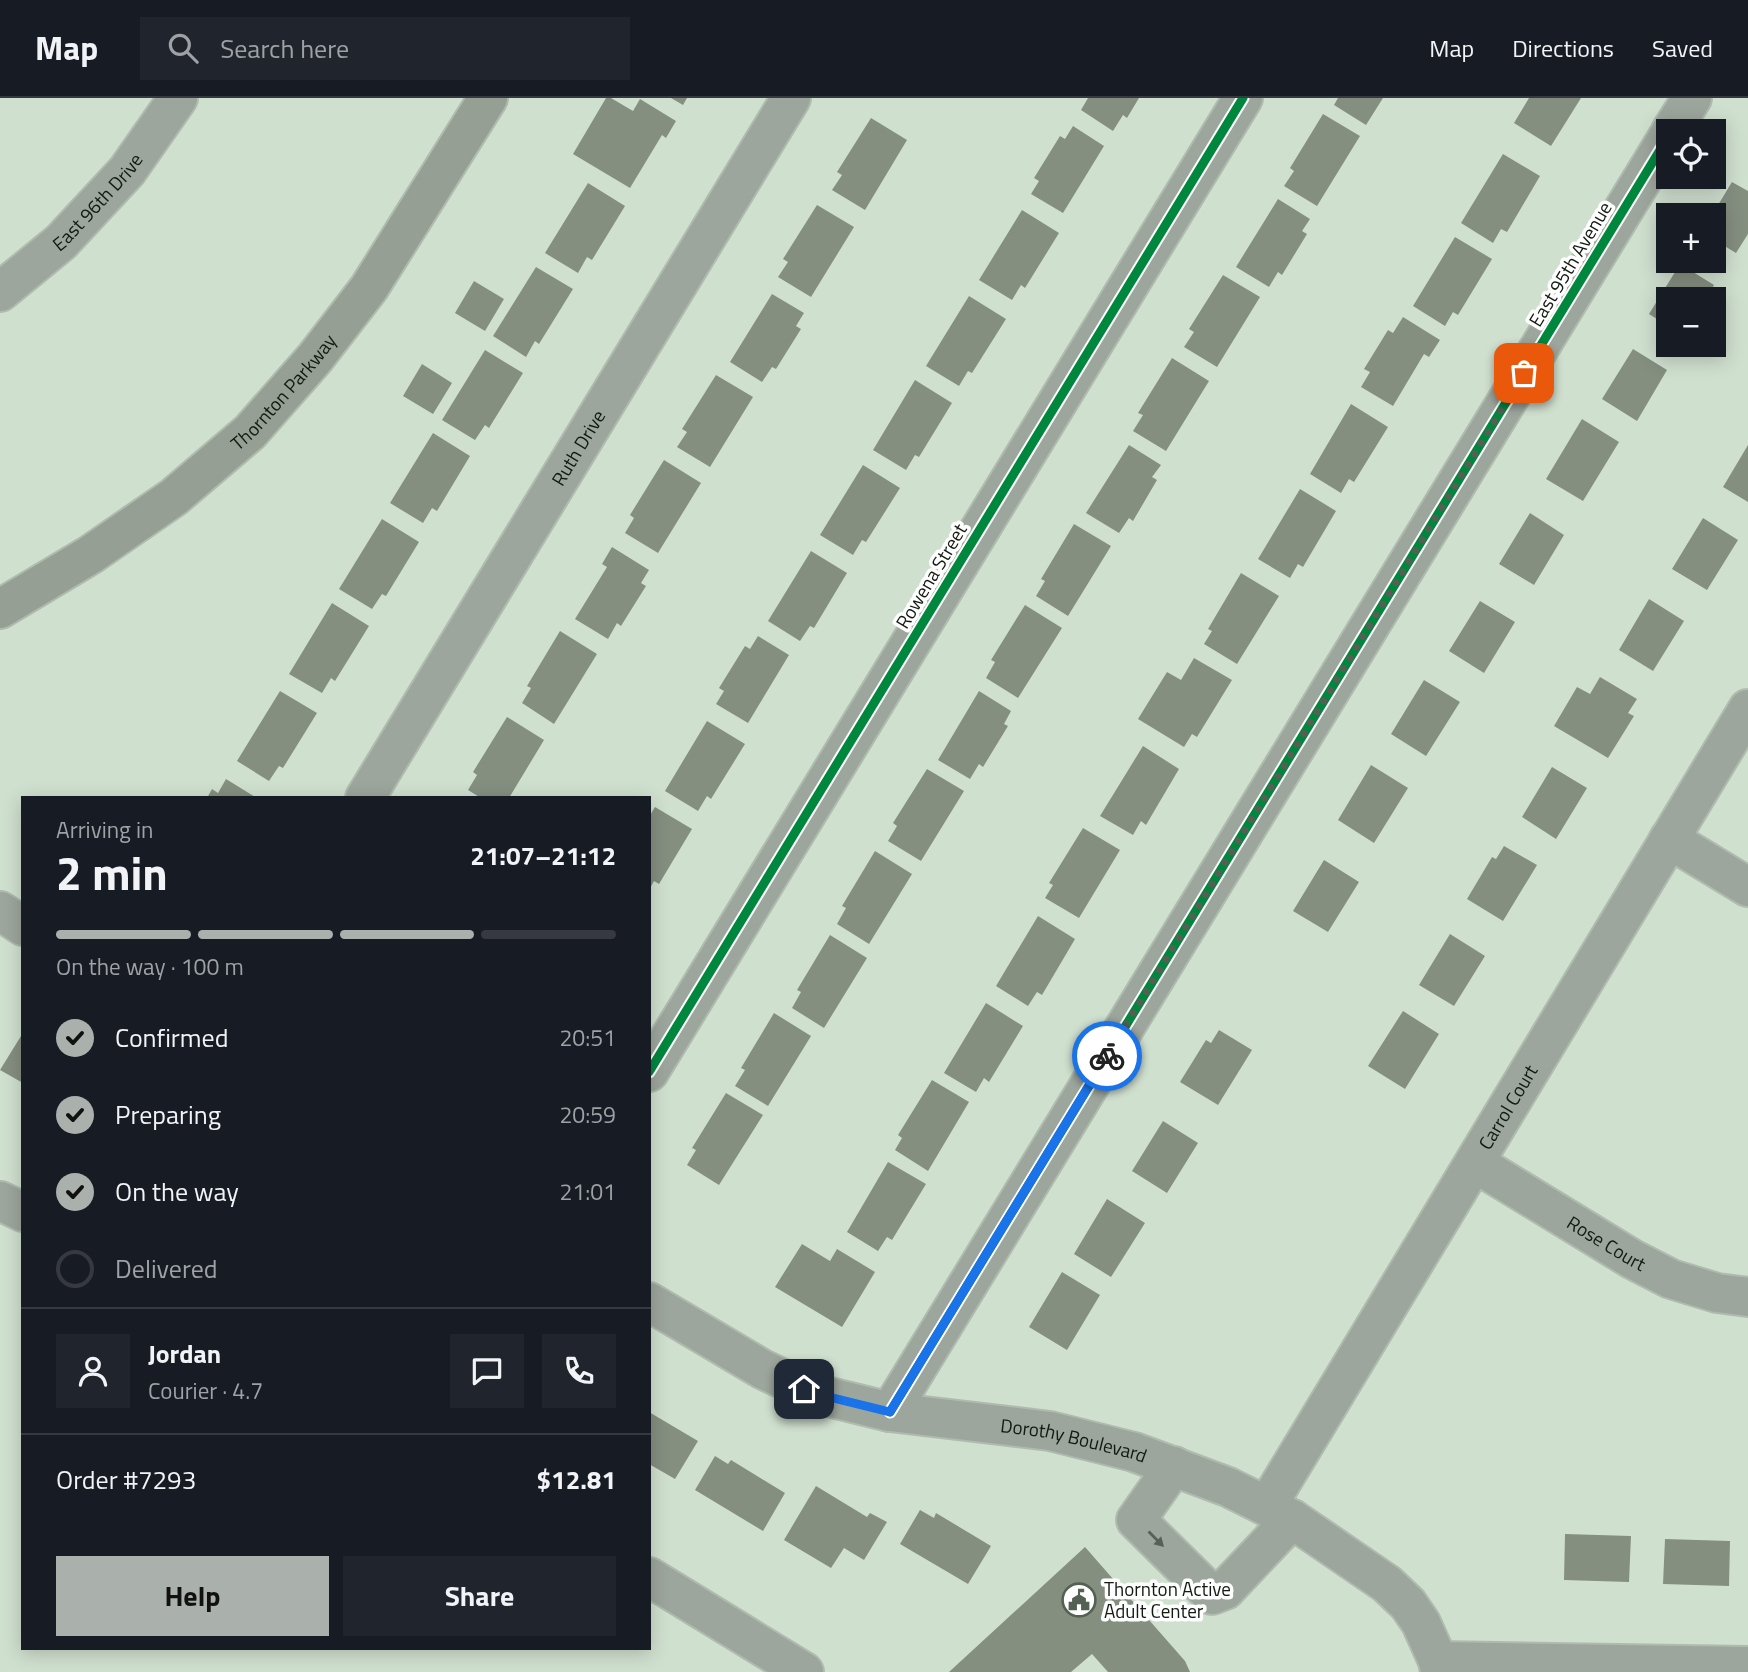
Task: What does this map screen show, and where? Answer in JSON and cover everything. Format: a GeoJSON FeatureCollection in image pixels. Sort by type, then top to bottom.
{"type":"FeatureCollection","features":[{"type":"Feature","properties":{"kind":"main road","name":"Thornton Parkway"},"geometry":{"type":"LineString","coordinates":[[0,609],[90,555],[174,497],[250,432],[315,358],[369,288],[482,100]]}},
{"type":"Feature","properties":{"kind":"street","name":"East 96th Drive"},"geometry":{"type":"LineString","coordinates":[[0,292],[61,242],[127,171],[178,98]]}},
{"type":"Feature","properties":{"kind":"street","name":"Ruth Drive"},"geometry":{"type":"LineString","coordinates":[[366,796],[791,98]]}},
{"type":"Feature","properties":{"kind":"street","name":"Rowena Street"},"geometry":{"type":"LineString","coordinates":[[651,1069],[1243,98]]}},
{"type":"Feature","properties":{"kind":"street"},"geometry":{"type":"LineString","coordinates":[[1679,119],[1692,98]]}},
{"type":"Feature","properties":{"kind":"street","name":"East 95th Avenue"},"geometry":{"type":"LineString","coordinates":[[890,1412],[1656,157]]}},
{"type":"Feature","properties":{"kind":"street","name":"Carrol Court"},"geometry":{"type":"LineString","coordinates":[[1174,1466],[1136,1520],[1212,1595],[1225,1590],[1280,1512],[1475,1163],[1748,709]]}},
{"type":"Feature","properties":{"kind":"street"},"geometry":{"type":"LineString","coordinates":[[1669,839],[1748,887]]}},
{"type":"Feature","properties":{"kind":"street"},"geometry":{"type":"LineString","coordinates":[[0,911],[21,925]]}},
{"type":"Feature","properties":{"kind":"street","name":"Rose Court"},"geometry":{"type":"LineString","coordinates":[[1475,1163],[1632,1259],[1671,1279],[1717,1293],[1748,1297]]}},
{"type":"Feature","properties":{"kind":"street"},"geometry":{"type":"LineString","coordinates":[[0,1201],[21,1211]]}},
{"type":"Feature","properties":{"kind":"street","name":"Dorothy Boulevard"},"geometry":{"type":"LineString","coordinates":[[651,1303],[761,1369],[829,1397],[890,1412],[1050,1431],[1134,1452],[1228,1487],[1280,1512],[1387,1584],[1408,1604],[1421,1623],[1439,1667]]}},
{"type":"Feature","properties":{"kind":"street"},"geometry":{"type":"LineString","coordinates":[[651,1578],[804,1672]]}},
{"type":"Feature","properties":{"kind":"street"},"geometry":{"type":"LineString","coordinates":[[1439,1667],[1748,1666]]}},
{"type":"Feature","properties":{"kind":"building"},"geometry":{"type":"Polygon","coordinates":[[[606,98],[611,98],[633,111],[640,99],[676,121],[666,138],[662,135],[630,188],[573,154],[606,98]]]}},
{"type":"Feature","properties":{"kind":"building"},"geometry":{"type":"Polygon","coordinates":[[[671,98],[687,98],[683,105],[671,98]]]}},
{"type":"Feature","properties":{"kind":"building"},"geometry":{"type":"Polygon","coordinates":[[[1088,98],[1139,98],[1127,118],[1123,115],[1113,131],[1081,110],[1088,98]]]}},
{"type":"Feature","properties":{"kind":"building"},"geometry":{"type":"Polygon","coordinates":[[[1338,98],[1383,98],[1366,125],[1334,105],[1338,98]]]}},
{"type":"Feature","properties":{"kind":"building"},"geometry":{"type":"Polygon","coordinates":[[[1529,98],[1581,98],[1551,146],[1514,123],[1529,98]]]}},
{"type":"Feature","properties":{"kind":"building"},"geometry":{"type":"Polygon","coordinates":[[[1323,114],[1360,136],[1317,206],[1284,186],[1294,171],[1290,168],[1323,114]]]}},
{"type":"Feature","properties":{"kind":"building"},"geometry":{"type":"Polygon","coordinates":[[[871,118],[907,140],[865,210],[832,190],[842,175],[837,172],[871,118]]]}},
{"type":"Feature","properties":{"kind":"building"},"geometry":{"type":"Polygon","coordinates":[[[1073,126],[1104,146],[1063,213],[1031,194],[1039,181],[1034,178],[1060,136],[1065,139],[1073,126]]]}},
{"type":"Feature","properties":{"kind":"building"},"geometry":{"type":"Polygon","coordinates":[[[1503,154],[1540,176],[1507,232],[1501,229],[1493,243],[1461,223],[1503,154]]]}},
{"type":"Feature","properties":{"kind":"building"},"geometry":{"type":"Polygon","coordinates":[[[1732,182],[1748,191],[1748,234],[1736,253],[1726,247],[1726,203],[1719,203],[1732,182]]]}},
{"type":"Feature","properties":{"kind":"building"},"geometry":{"type":"Polygon","coordinates":[[[588,183],[625,206],[592,260],[587,257],[578,273],[545,253],[588,183]]]}},
{"type":"Feature","properties":{"kind":"building"},"geometry":{"type":"Polygon","coordinates":[[[1278,199],[1310,219],[1302,231],[1307,234],[1282,275],[1278,272],[1269,287],[1236,267],[1278,199]]]}},
{"type":"Feature","properties":{"kind":"building"},"geometry":{"type":"Polygon","coordinates":[[[817,205],[854,227],[811,297],[778,277],[788,262],[783,259],[817,205]]]}},
{"type":"Feature","properties":{"kind":"building"},"geometry":{"type":"Polygon","coordinates":[[[1022,210],[1059,233],[1025,288],[1021,285],[1012,300],[979,280],[1022,210]]]}},
{"type":"Feature","properties":{"kind":"building"},"geometry":{"type":"Polygon","coordinates":[[[1455,237],[1492,259],[1458,315],[1453,312],[1445,326],[1413,306],[1455,237]]]}},
{"type":"Feature","properties":{"kind":"building"},"geometry":{"type":"Polygon","coordinates":[[[536,267],[573,289],[539,344],[535,341],[526,357],[493,336],[536,267]]]}},
{"type":"Feature","properties":{"kind":"building"},"geometry":{"type":"Polygon","coordinates":[[[1674,273],[1695,273],[1714,285],[1713,287],[1666,287],[1674,273]]]}},
{"type":"Feature","properties":{"kind":"building"},"geometry":{"type":"Polygon","coordinates":[[[1223,275],[1260,297],[1217,367],[1184,347],[1194,332],[1189,329],[1223,275]]]}},
{"type":"Feature","properties":{"kind":"building"},"geometry":{"type":"Polygon","coordinates":[[[474,281],[504,299],[485,331],[455,313],[474,281]]]}},
{"type":"Feature","properties":{"kind":"building"},"geometry":{"type":"Polygon","coordinates":[[[772,294],[804,313],[796,326],[801,329],[776,369],[772,367],[762,382],[730,362],[772,294]]]}},
{"type":"Feature","properties":{"kind":"building"},"geometry":{"type":"Polygon","coordinates":[[[969,296],[1006,319],[972,373],[968,371],[959,386],[926,366],[969,296]]]}},
{"type":"Feature","properties":{"kind":"building"},"geometry":{"type":"Polygon","coordinates":[[[1656,303],[1656,318],[1649,314],[1656,303]]]}},
{"type":"Feature","properties":{"kind":"building"},"geometry":{"type":"Polygon","coordinates":[[[1403,317],[1440,340],[1429,357],[1424,354],[1393,406],[1361,387],[1370,372],[1364,369],[1388,330],[1393,333],[1403,317]]]}},
{"type":"Feature","properties":{"kind":"building"},"geometry":{"type":"Polygon","coordinates":[[[1633,349],[1667,370],[1637,421],[1602,399],[1633,349]]]}},
{"type":"Feature","properties":{"kind":"building"},"geometry":{"type":"Polygon","coordinates":[[[485,350],[523,373],[489,428],[485,425],[475,440],[442,420],[485,350]]]}},
{"type":"Feature","properties":{"kind":"building"},"geometry":{"type":"Polygon","coordinates":[[[1172,358],[1209,381],[1166,451],[1133,431],[1143,415],[1138,413],[1172,358]]]}},
{"type":"Feature","properties":{"kind":"building"},"geometry":{"type":"Polygon","coordinates":[[[422,364],[452,383],[433,414],[403,396],[422,364]]]}},
{"type":"Feature","properties":{"kind":"building"},"geometry":{"type":"Polygon","coordinates":[[[716,375],[753,397],[710,467],[677,447],[687,432],[682,429],[716,375]]]}},
{"type":"Feature","properties":{"kind":"building"},"geometry":{"type":"Polygon","coordinates":[[[915,380],[952,403],[919,457],[915,455],[906,470],[873,450],[915,380]]]}},
{"type":"Feature","properties":{"kind":"building"},"geometry":{"type":"Polygon","coordinates":[[[1351,404],[1388,427],[1354,482],[1349,479],[1341,493],[1310,474],[1351,404]]]}},
{"type":"Feature","properties":{"kind":"building"},"geometry":{"type":"Polygon","coordinates":[[[1582,419],[1619,442],[1583,501],[1546,479],[1582,419]]]}},
{"type":"Feature","properties":{"kind":"building"},"geometry":{"type":"Polygon","coordinates":[[[433,433],[470,456],[437,511],[432,508],[423,523],[390,503],[433,433]]]}},
{"type":"Feature","properties":{"kind":"building"},"geometry":{"type":"Polygon","coordinates":[[[1129,445],[1161,465],[1152,477],[1157,480],[1133,521],[1129,518],[1119,533],[1086,513],[1129,445]]]}},
{"type":"Feature","properties":{"kind":"building"},"geometry":{"type":"Polygon","coordinates":[[[1748,445],[1748,502],[1723,487],[1748,445]]]}},
{"type":"Feature","properties":{"kind":"building"},"geometry":{"type":"Polygon","coordinates":[[[664,460],[701,483],[658,553],[625,533],[634,518],[630,515],[664,460]]]}},
{"type":"Feature","properties":{"kind":"building"},"geometry":{"type":"Polygon","coordinates":[[[863,465],[900,488],[866,542],[862,540],[853,555],[820,535],[863,465]]]}},
{"type":"Feature","properties":{"kind":"building"},"geometry":{"type":"Polygon","coordinates":[[[1300,489],[1336,511],[1303,567],[1298,564],[1290,578],[1258,559],[1300,489]]]}},
{"type":"Feature","properties":{"kind":"building"},"geometry":{"type":"Polygon","coordinates":[[[1530,513],[1564,535],[1534,585],[1499,564],[1530,513]]]}},
{"type":"Feature","properties":{"kind":"building"},"geometry":{"type":"Polygon","coordinates":[[[1703,518],[1738,540],[1707,590],[1672,569],[1703,518]]]}},
{"type":"Feature","properties":{"kind":"building"},"geometry":{"type":"Polygon","coordinates":[[[382,519],[419,542],[386,596],[382,594],[372,609],[339,589],[382,519]]]}},
{"type":"Feature","properties":{"kind":"building"},"geometry":{"type":"Polygon","coordinates":[[[1074,524],[1111,546],[1068,616],[1036,596],[1045,581],[1041,579],[1074,524]]]}},
{"type":"Feature","properties":{"kind":"building"},"geometry":{"type":"Polygon","coordinates":[[[612,547],[649,570],[641,583],[646,586],[621,626],[617,623],[608,639],[575,619],[607,567],[602,564],[612,547]]]}},
{"type":"Feature","properties":{"kind":"building"},"geometry":{"type":"Polygon","coordinates":[[[811,551],[847,573],[814,628],[810,626],[800,641],[768,621],[811,551]]]}},
{"type":"Feature","properties":{"kind":"building"},"geometry":{"type":"Polygon","coordinates":[[[1241,573],[1279,596],[1237,664],[1204,644],[1212,631],[1208,629],[1241,573]]]}},
{"type":"Feature","properties":{"kind":"building"},"geometry":{"type":"Polygon","coordinates":[[[1649,599],[1684,621],[1653,671],[1619,650],[1649,599]]]}},
{"type":"Feature","properties":{"kind":"building"},"geometry":{"type":"Polygon","coordinates":[[[1480,601],[1515,622],[1484,673],[1449,651],[1480,601]]]}},
{"type":"Feature","properties":{"kind":"building"},"geometry":{"type":"Polygon","coordinates":[[[332,603],[369,626],[335,681],[331,678],[322,693],[289,674],[332,603]]]}},
{"type":"Feature","properties":{"kind":"building"},"geometry":{"type":"Polygon","coordinates":[[[1025,605],[1062,628],[1018,698],[986,678],[995,662],[991,660],[1025,605]]]}},
{"type":"Feature","properties":{"kind":"building"},"geometry":{"type":"Polygon","coordinates":[[[560,631],[597,654],[554,724],[522,703],[531,688],[527,686],[560,631]]]}},
{"type":"Feature","properties":{"kind":"building"},"geometry":{"type":"Polygon","coordinates":[[[758,636],[789,655],[748,723],[716,704],[724,691],[719,688],[745,646],[750,649],[758,636]]]}},
{"type":"Feature","properties":{"kind":"building"},"geometry":{"type":"Polygon","coordinates":[[[1194,658],[1232,680],[1197,737],[1192,734],[1184,747],[1138,719],[1167,672],[1181,680],[1194,658]]]}},
{"type":"Feature","properties":{"kind":"building"},"geometry":{"type":"Polygon","coordinates":[[[1600,677],[1637,699],[1628,713],[1634,716],[1608,758],[1554,726],[1577,687],[1590,694],[1600,677]]]}},
{"type":"Feature","properties":{"kind":"building"},"geometry":{"type":"Polygon","coordinates":[[[1424,680],[1460,702],[1426,756],[1391,734],[1424,680]]]}},
{"type":"Feature","properties":{"kind":"building"},"geometry":{"type":"Polygon","coordinates":[[[280,691],[317,713],[283,768],[279,766],[269,781],[237,761],[280,691]]]}},
{"type":"Feature","properties":{"kind":"building"},"geometry":{"type":"Polygon","coordinates":[[[979,691],[1011,711],[1004,724],[1008,726],[983,767],[979,764],[970,779],[938,760],[979,691]]]}},
{"type":"Feature","properties":{"kind":"building"},"geometry":{"type":"Polygon","coordinates":[[[507,717],[544,740],[510,796],[478,796],[468,790],[477,775],[473,772],[507,717]]]}},
{"type":"Feature","properties":{"kind":"building"},"geometry":{"type":"Polygon","coordinates":[[[707,721],[745,744],[711,799],[707,796],[698,811],[665,791],[707,721]]]}},
{"type":"Feature","properties":{"kind":"building"},"geometry":{"type":"Polygon","coordinates":[[[1143,746],[1179,769],[1146,825],[1141,821],[1133,835],[1100,816],[1143,746]]]}},
{"type":"Feature","properties":{"kind":"building"},"geometry":{"type":"Polygon","coordinates":[[[1371,765],[1408,788],[1374,843],[1338,820],[1371,765]]]}},
{"type":"Feature","properties":{"kind":"building"},"geometry":{"type":"Polygon","coordinates":[[[1552,767],[1587,788],[1556,839],[1522,817],[1552,767]]]}},
{"type":"Feature","properties":{"kind":"building"},"geometry":{"type":"Polygon","coordinates":[[[927,769],[964,791],[921,861],[888,841],[897,826],[893,823],[927,769]]]}},
{"type":"Feature","properties":{"kind":"building"},"geometry":{"type":"Polygon","coordinates":[[[226,779],[254,796],[208,796],[212,789],[218,793],[226,779]]]}},
{"type":"Feature","properties":{"kind":"building"},"geometry":{"type":"Polygon","coordinates":[[[655,807],[692,829],[659,884],[654,881],[651,886],[651,814],[655,807]]]}},
{"type":"Feature","properties":{"kind":"building"},"geometry":{"type":"Polygon","coordinates":[[[1083,828],[1120,850],[1079,918],[1045,898],[1053,885],[1049,883],[1083,828]]]}},
{"type":"Feature","properties":{"kind":"building"},"geometry":{"type":"Polygon","coordinates":[[[1504,846],[1537,865],[1503,921],[1467,899],[1492,857],[1496,859],[1504,846]]]}},
{"type":"Feature","properties":{"kind":"building"},"geometry":{"type":"Polygon","coordinates":[[[875,851],[912,874],[869,944],[837,924],[846,908],[842,906],[875,851]]]}},
{"type":"Feature","properties":{"kind":"building"},"geometry":{"type":"Polygon","coordinates":[[[1324,860],[1359,882],[1328,932],[1293,911],[1324,860]]]}},
{"type":"Feature","properties":{"kind":"building"},"geometry":{"type":"Polygon","coordinates":[[[1038,916],[1075,939],[1042,995],[1037,992],[1028,1006],[996,986],[1038,916]]]}},
{"type":"Feature","properties":{"kind":"building"},"geometry":{"type":"Polygon","coordinates":[[[1450,934],[1485,956],[1454,1006],[1419,985],[1450,934]]]}},
{"type":"Feature","properties":{"kind":"building"},"geometry":{"type":"Polygon","coordinates":[[[830,935],[867,958],[824,1028],[792,1008],[801,992],[797,990],[830,935]]]}},
{"type":"Feature","properties":{"kind":"building"},"geometry":{"type":"Polygon","coordinates":[[[986,1003],[1023,1026],[989,1082],[984,1078],[976,1092],[944,1073],[986,1003]]]}},
{"type":"Feature","properties":{"kind":"building"},"geometry":{"type":"Polygon","coordinates":[[[1403,1011],[1439,1034],[1405,1089],[1368,1066],[1403,1011]]]}},
{"type":"Feature","properties":{"kind":"building"},"geometry":{"type":"Polygon","coordinates":[[[774,1013],[811,1036],[768,1106],[735,1086],[745,1070],[741,1068],[774,1013]]]}},
{"type":"Feature","properties":{"kind":"building"},"geometry":{"type":"Polygon","coordinates":[[[1219,1030],[1252,1050],[1218,1105],[1180,1082],[1206,1040],[1211,1043],[1219,1030]]]}},
{"type":"Feature","properties":{"kind":"building"},"geometry":{"type":"Polygon","coordinates":[[[21,1036],[21,1082],[0,1070],[21,1036]]]}},
{"type":"Feature","properties":{"kind":"building"},"geometry":{"type":"Polygon","coordinates":[[[932,1080],[969,1102],[928,1171],[895,1150],[902,1138],[898,1135],[932,1080]]]}},
{"type":"Feature","properties":{"kind":"building"},"geometry":{"type":"Polygon","coordinates":[[[726,1093],[763,1115],[719,1185],[687,1165],[696,1150],[692,1148],[726,1093]]]}},
{"type":"Feature","properties":{"kind":"building"},"geometry":{"type":"Polygon","coordinates":[[[1163,1121],[1198,1143],[1167,1193],[1132,1171],[1163,1121]]]}},
{"type":"Feature","properties":{"kind":"building"},"geometry":{"type":"Polygon","coordinates":[[[888,1162],[926,1184],[892,1240],[887,1237],[878,1251],[847,1232],[888,1162]]]}},
{"type":"Feature","properties":{"kind":"building"},"geometry":{"type":"Polygon","coordinates":[[[1107,1199],[1145,1223],[1111,1277],[1074,1254],[1107,1199]]]}},
{"type":"Feature","properties":{"kind":"building"},"geometry":{"type":"Polygon","coordinates":[[[802,1244],[830,1261],[837,1249],[875,1272],[842,1327],[775,1287],[802,1244]]]}},
{"type":"Feature","properties":{"kind":"building"},"geometry":{"type":"Polygon","coordinates":[[[1062,1272],[1100,1295],[1067,1350],[1029,1327],[1062,1272]]]}},
{"type":"Feature","properties":{"kind":"building"},"geometry":{"type":"Polygon","coordinates":[[[651,1413],[698,1441],[675,1479],[651,1465],[651,1413]]]}},
{"type":"Feature","properties":{"kind":"building"},"geometry":{"type":"Polygon","coordinates":[[[715,1456],[728,1464],[731,1460],[785,1493],[763,1531],[695,1490],[715,1456]]]}},
{"type":"Feature","properties":{"kind":"building"},"geometry":{"type":"Polygon","coordinates":[[[816,1486],[867,1517],[870,1513],[887,1522],[864,1560],[844,1548],[831,1568],[784,1540],[816,1486]]]}},
{"type":"Feature","properties":{"kind":"building"},"geometry":{"type":"Polygon","coordinates":[[[920,1510],[934,1518],[936,1513],[991,1546],[968,1584],[900,1544],[920,1510]]]}},
{"type":"Feature","properties":{"kind":"building"},"geometry":{"type":"Polygon","coordinates":[[[1565,1534],[1631,1536],[1629,1582],[1564,1580],[1565,1534]]]}},
{"type":"Feature","properties":{"kind":"building"},"geometry":{"type":"Polygon","coordinates":[[[1665,1539],[1730,1541],[1729,1586],[1663,1584],[1665,1539]]]}},
{"type":"Feature","properties":{"kind":"building","name":"Thornton Active Adult Center"},"geometry":{"type":"Polygon","coordinates":[[[1085,1547],[1185,1661],[1190,1672],[1108,1672],[1092,1654],[1071,1672],[949,1672],[1085,1547]]]}},
{"type":"Feature","properties":{"kind":"cycle path"},"geometry":{"type":"LineString","coordinates":[[651,1069],[1243,98]]}},
{"type":"Feature","properties":{"kind":"cycle path"},"geometry":{"type":"LineString","coordinates":[[890,1412],[1656,157]]}},
{"type":"Feature","properties":{"kind":"way so far"},"geometry":{"type":"LineString","coordinates":[[1107,1056],[1524,373]]}},
{"type":"Feature","properties":{"kind":"place","name":"Thornton Active Adult Center"},"geometry":{"type":"Point","coordinates":[1079,1600]}},
{"type":"Feature","properties":{"kind":"route"},"geometry":{"type":"LineString","coordinates":[[804,1389],[890,1412],[1107,1056]]}}]}
